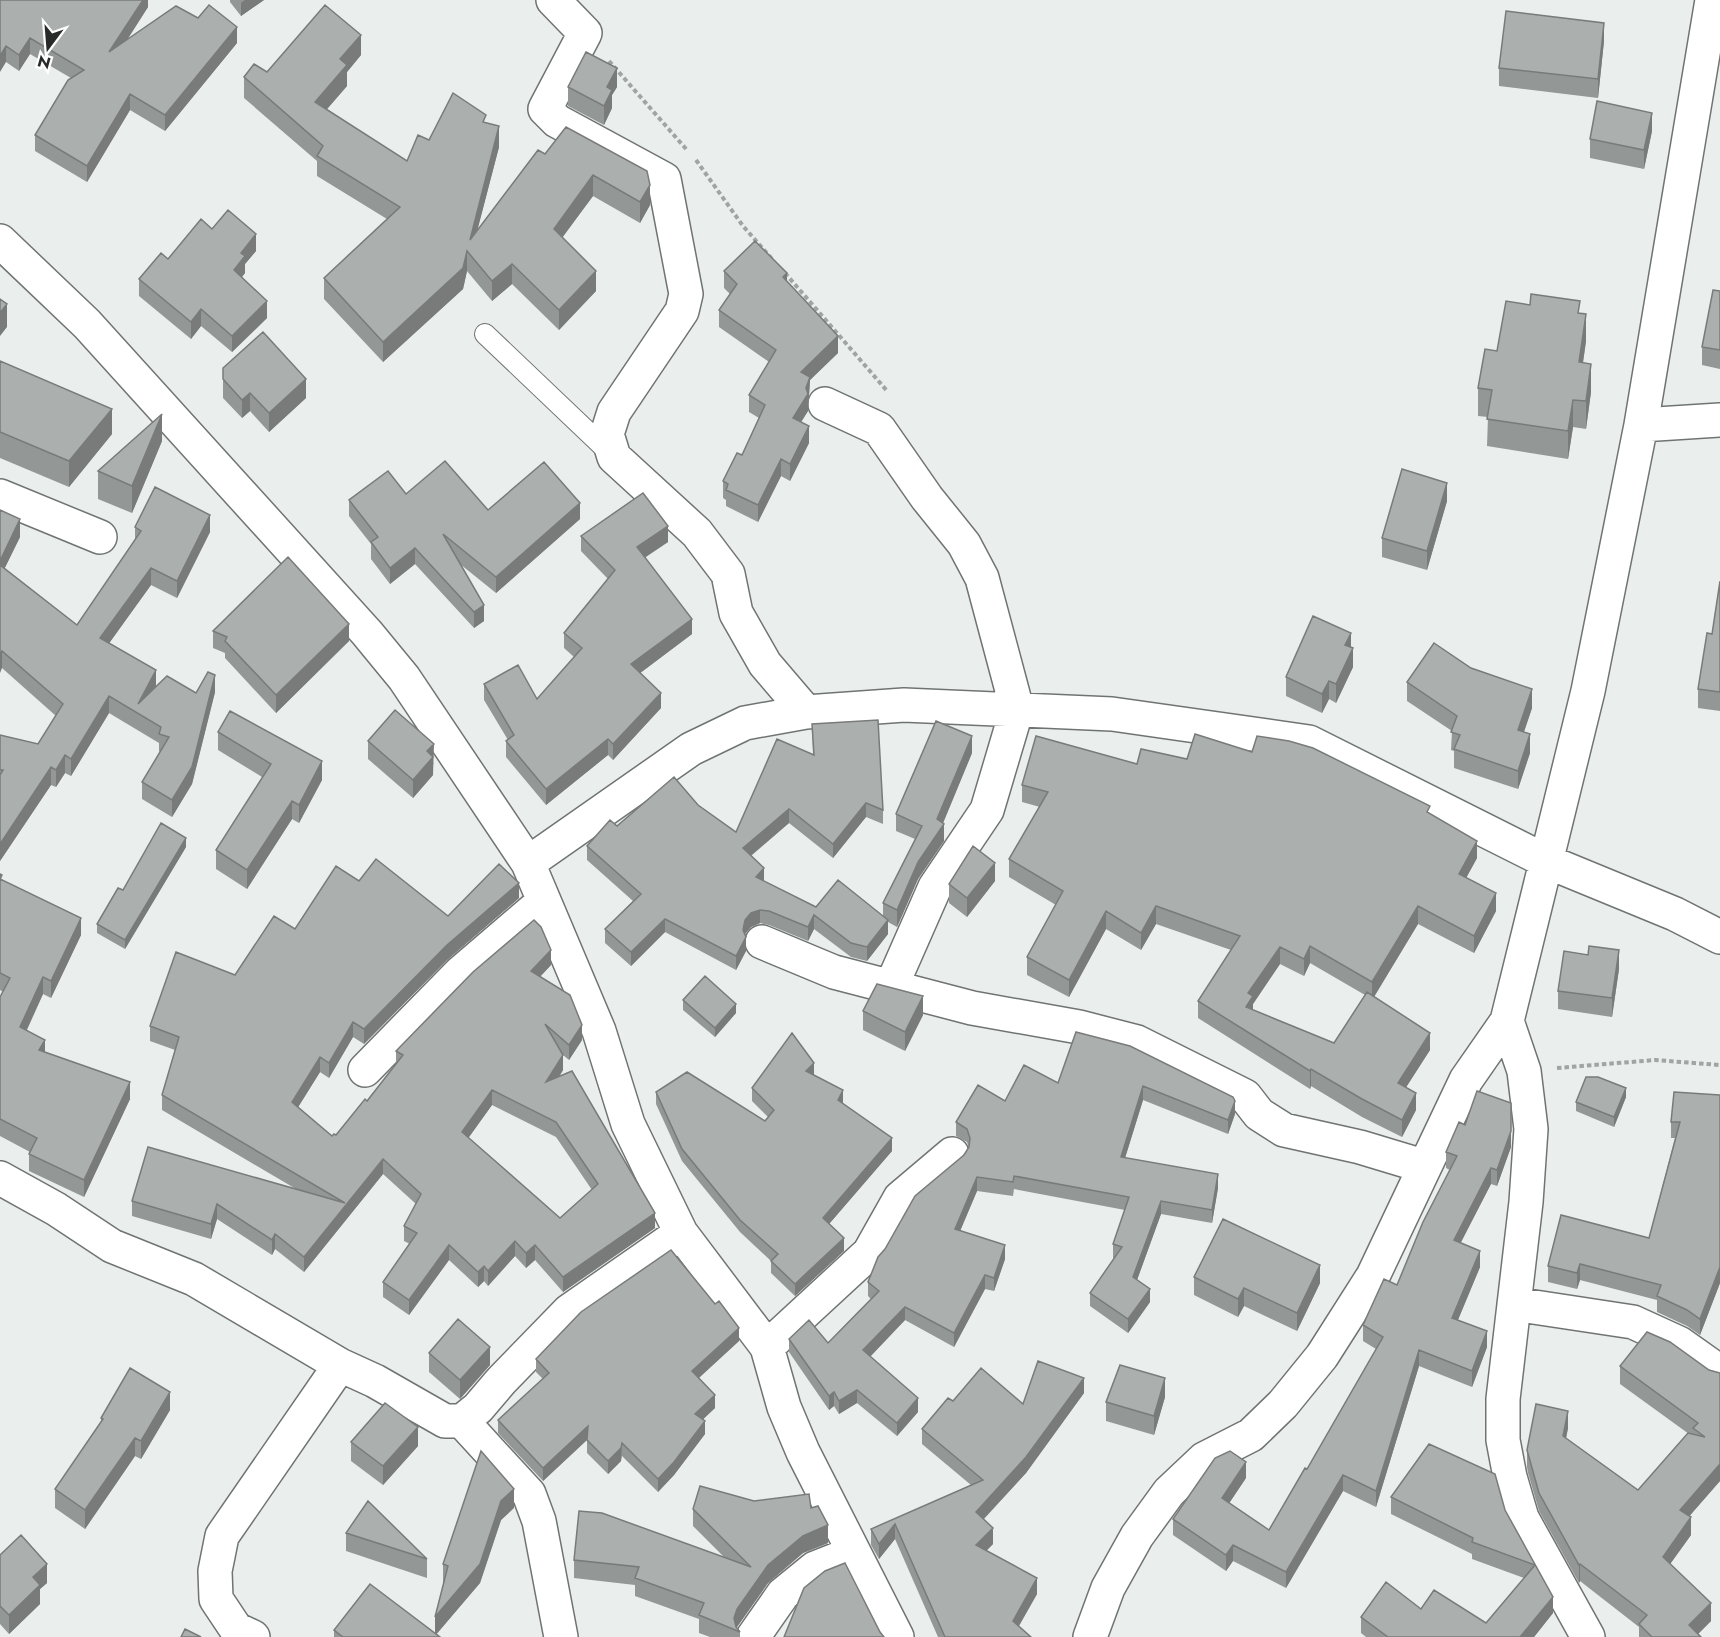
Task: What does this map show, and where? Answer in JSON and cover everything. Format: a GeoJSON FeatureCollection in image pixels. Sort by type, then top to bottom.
{"type":"FeatureCollection","features":[{"type":"Feature","properties":{"kind":"street"},"geometry":{"type":"LineString","coordinates":[[553,0],[585,33],[545,109],[557,122],[664,179],[687,294],[682,310],[614,412],[607,434],[614,457],[697,533],[722,566],[728,574],[736,613],[765,664],[806,712]]}},
{"type":"Feature","properties":{"kind":"street"},"geometry":{"type":"LineString","coordinates":[[1090,1637],[1108,1588],[1137,1536],[1169,1491],[1204,1459],[1251,1435],[1283,1404],[1322,1356],[1373,1276],[1423,1166],[1466,1080],[1507,1021],[1588,691],[1641,425],[1712,0]]}},
{"type":"Feature","properties":{"kind":"street"},"geometry":{"type":"LineString","coordinates":[[0,241],[87,324],[367,633],[404,678],[528,863],[599,1031],[628,1124],[681,1233],[767,1347],[784,1407],[799,1443],[897,1637]]}},
{"type":"Feature","properties":{"kind":"street"},"geometry":{"type":"LineString","coordinates":[[825,404],[879,429],[927,498],[964,544],[982,578],[1017,709],[987,810],[934,887],[891,987]]}},
{"type":"Feature","properties":{"kind":"street"},"geometry":{"type":"LineString","coordinates":[[1641,425],[1720,420]]}},
{"type":"Feature","properties":{"kind":"street"},"geometry":{"type":"LineString","coordinates":[[0,496],[100,537]]}},
{"type":"Feature","properties":{"kind":"street"},"geometry":{"type":"LineString","coordinates":[[528,863],[691,749],[745,723],[806,712],[904,705],[1112,714],[1309,742],[1546,861],[1675,914],[1720,937]]}},
{"type":"Feature","properties":{"kind":"street"},"geometry":{"type":"LineString","coordinates":[[365,1070],[460,973],[543,902]]}},
{"type":"Feature","properties":{"kind":"street"},"geometry":{"type":"LineString","coordinates":[[762,942],[834,972],[972,1008],[1079,1027],[1137,1042],[1245,1096],[1259,1114],[1284,1130],[1360,1147],[1423,1166]]}},
{"type":"Feature","properties":{"kind":"street"},"geometry":{"type":"LineString","coordinates":[[1507,1021],[1524,1071],[1531,1129],[1526,1202],[1503,1399],[1503,1440],[1510,1477],[1522,1518],[1588,1637]]}},
{"type":"Feature","properties":{"kind":"street"},"geometry":{"type":"LineString","coordinates":[[767,1347],[869,1253],[900,1198],[952,1154]]}},
{"type":"Feature","properties":{"kind":"street"},"geometry":{"type":"LineString","coordinates":[[0,1178],[56,1209],[112,1246],[194,1279],[340,1365],[375,1381],[445,1421],[462,1421],[478,1408],[569,1311],[681,1233]]}},
{"type":"Feature","properties":{"kind":"street"},"geometry":{"type":"LineString","coordinates":[[1514,1304],[1633,1322],[1679,1343],[1720,1372]]}},
{"type":"Feature","properties":{"kind":"street"},"geometry":{"type":"LineString","coordinates":[[253,1637],[236,1629],[216,1599],[215,1571],[222,1536],[340,1365]]}},
{"type":"Feature","properties":{"kind":"street"},"geometry":{"type":"LineString","coordinates":[[462,1421],[529,1494],[539,1521],[561,1637]]}},
{"type":"Feature","properties":{"kind":"street"},"geometry":{"type":"LineString","coordinates":[[753,1637],[783,1594],[815,1568],[853,1553]]}},
{"type":"Feature","properties":{"kind":"lane"},"geometry":{"type":"LineString","coordinates":[[485,334],[614,457]]}},
{"type":"Feature","properties":{"kind":"path"},"geometry":{"type":"LineString","coordinates":[[585,33],[697,161],[743,226],[774,261]]}},
{"type":"Feature","properties":{"kind":"path"},"geometry":{"type":"LineString","coordinates":[[782,270],[888,393],[879,429]]}},
{"type":"Feature","properties":{"kind":"path"},"geometry":{"type":"LineString","coordinates":[[1524,1071],[1655,1060],[1720,1065]]}},
{"type":"Feature","properties":{"kind":"building"},"geometry":{"type":"Polygon","coordinates":[[[0,0],[143,0],[109,52],[176,6],[198,18],[209,5],[237,27],[165,115],[130,94],[87,166],[35,135],[68,80],[84,70],[30,38],[19,55],[6,46],[0,56],[0,0]]]}},
{"type":"Feature","properties":{"kind":"building"},"geometry":{"type":"Polygon","coordinates":[[[325,5],[361,35],[340,59],[347,65],[315,102],[407,161],[418,135],[429,140],[453,93],[486,115],[483,122],[499,126],[470,240],[538,150],[545,154],[566,127],[647,171],[650,185],[640,202],[593,175],[554,229],[596,271],[559,310],[512,264],[492,281],[467,251],[463,268],[383,342],[324,278],[400,207],[317,156],[323,146],[244,77],[254,64],[267,72],[325,5]]]}},
{"type":"Feature","properties":{"kind":"building"},"geometry":{"type":"Polygon","coordinates":[[[1506,11],[1604,23],[1598,79],[1499,68],[1506,11]]]}},
{"type":"Feature","properties":{"kind":"building"},"geometry":{"type":"Polygon","coordinates":[[[586,52],[617,68],[607,87],[612,90],[604,106],[568,87],[586,52]]]}},
{"type":"Feature","properties":{"kind":"building"},"geometry":{"type":"Polygon","coordinates":[[[1597,101],[1652,113],[1644,150],[1590,139],[1597,101]]]}},
{"type":"Feature","properties":{"kind":"building"},"geometry":{"type":"Polygon","coordinates":[[[228,210],[256,234],[241,253],[245,256],[234,270],[267,301],[232,336],[201,309],[191,322],[139,279],[161,253],[168,259],[201,219],[212,229],[228,210]]]}},
{"type":"Feature","properties":{"kind":"building"},"geometry":{"type":"Polygon","coordinates":[[[755,241],[787,273],[783,277],[838,336],[801,372],[810,377],[806,388],[808,394],[793,418],[809,426],[790,464],[781,459],[758,505],[726,490],[728,484],[723,481],[737,453],[742,455],[765,405],[749,395],[776,350],[719,310],[737,284],[724,271],[755,241]]]}},
{"type":"Feature","properties":{"kind":"building"},"geometry":{"type":"Polygon","coordinates":[[[1713,290],[1720,291],[1720,350],[1702,347],[1713,290]]]}},
{"type":"Feature","properties":{"kind":"building"},"geometry":{"type":"Polygon","coordinates":[[[1531,294],[1580,301],[1578,313],[1586,314],[1579,362],[1591,364],[1586,401],[1573,400],[1568,431],[1487,419],[1492,390],[1478,388],[1485,349],[1497,351],[1506,301],[1530,305],[1531,294]]]}},
{"type":"Feature","properties":{"kind":"building"},"geometry":{"type":"Polygon","coordinates":[[[0,299],[7,304],[0,313],[0,299]]]}},
{"type":"Feature","properties":{"kind":"building"},"geometry":{"type":"Polygon","coordinates":[[[263,332],[306,379],[269,413],[250,393],[242,400],[223,379],[223,368],[263,332]]]}},
{"type":"Feature","properties":{"kind":"building"},"geometry":{"type":"Polygon","coordinates":[[[0,361],[112,409],[69,461],[0,432],[0,361]]]}},
{"type":"Feature","properties":{"kind":"building"},"geometry":{"type":"Polygon","coordinates":[[[162,414],[132,486],[98,471],[162,414]]]}},
{"type":"Feature","properties":{"kind":"building"},"geometry":{"type":"Polygon","coordinates":[[[445,461],[488,510],[544,462],[580,503],[496,577],[443,534],[484,605],[474,612],[415,548],[390,568],[371,542],[378,537],[349,500],[388,471],[406,494],[445,461]]]}},
{"type":"Feature","properties":{"kind":"building"},"geometry":{"type":"Polygon","coordinates":[[[1402,469],[1447,483],[1427,551],[1382,538],[1402,469]]]}},
{"type":"Feature","properties":{"kind":"building"},"geometry":{"type":"Polygon","coordinates":[[[155,487],[210,515],[177,581],[151,568],[100,638],[156,670],[138,704],[167,676],[196,693],[208,672],[215,675],[192,767],[172,800],[142,782],[169,737],[159,734],[161,727],[109,696],[71,759],[65,755],[56,770],[51,767],[0,844],[0,775],[3,770],[0,770],[0,735],[38,744],[63,704],[2,651],[0,656],[0,565],[77,625],[141,531],[135,527],[155,487]]]}},
{"type":"Feature","properties":{"kind":"building"},"geometry":{"type":"Polygon","coordinates":[[[643,493],[668,526],[637,547],[692,619],[631,664],[661,693],[613,744],[608,739],[546,789],[506,741],[514,735],[484,684],[518,665],[537,699],[582,648],[564,633],[615,570],[581,536],[643,493]]]}},
{"type":"Feature","properties":{"kind":"building"},"geometry":{"type":"Polygon","coordinates":[[[0,510],[20,519],[0,561],[0,510]]]}},
{"type":"Feature","properties":{"kind":"building"},"geometry":{"type":"Polygon","coordinates":[[[288,557],[349,624],[276,695],[225,641],[227,637],[213,631],[288,557]]]}},
{"type":"Feature","properties":{"kind":"building"},"geometry":{"type":"Polygon","coordinates":[[[1720,581],[1720,692],[1698,689],[1707,633],[1712,634],[1720,581]]]}},
{"type":"Feature","properties":{"kind":"building"},"geometry":{"type":"Polygon","coordinates":[[[1313,616],[1351,633],[1345,645],[1353,648],[1336,684],[1329,681],[1322,694],[1286,677],[1313,616]]]}},
{"type":"Feature","properties":{"kind":"building"},"geometry":{"type":"Polygon","coordinates":[[[1434,643],[1471,668],[1532,689],[1518,730],[1530,734],[1518,771],[1454,749],[1460,735],[1451,732],[1457,716],[1407,682],[1434,643]]]}},
{"type":"Feature","properties":{"kind":"building"},"geometry":{"type":"Polygon","coordinates":[[[395,710],[434,744],[427,751],[433,757],[413,780],[368,741],[395,710]]]}},
{"type":"Feature","properties":{"kind":"building"},"geometry":{"type":"Polygon","coordinates":[[[230,711],[322,761],[299,805],[292,801],[247,870],[216,850],[271,764],[218,732],[230,711]]]}},
{"type":"Feature","properties":{"kind":"building"},"geometry":{"type":"Polygon","coordinates":[[[878,720],[883,810],[866,803],[833,844],[789,809],[743,848],[764,868],[756,877],[816,907],[838,880],[888,920],[867,947],[851,943],[814,915],[808,927],[769,911],[760,910],[751,913],[745,920],[743,930],[746,937],[736,956],[665,919],[631,952],[605,929],[641,894],[587,846],[610,820],[617,826],[674,777],[698,805],[736,832],[777,739],[814,755],[812,724],[878,720]]]}},
{"type":"Feature","properties":{"kind":"building"},"geometry":{"type":"Polygon","coordinates":[[[936,721],[972,736],[937,819],[944,824],[918,862],[897,910],[883,903],[922,826],[896,814],[936,721]]]}},
{"type":"Feature","properties":{"kind":"building"},"geometry":{"type":"Polygon","coordinates":[[[1195,734],[1252,752],[1257,736],[1289,741],[1313,748],[1430,806],[1427,812],[1477,841],[1459,874],[1496,893],[1474,936],[1418,906],[1372,982],[1310,946],[1304,959],[1280,947],[1248,993],[1253,996],[1246,1007],[1334,1043],[1367,992],[1430,1033],[1398,1083],[1416,1093],[1402,1120],[1311,1069],[1310,1071],[1198,1001],[1240,936],[1156,906],[1141,933],[1106,911],[1069,980],[1027,957],[1063,891],[1009,859],[1048,792],[1022,785],[1036,736],[1137,764],[1141,749],[1187,759],[1195,734]]]}},
{"type":"Feature","properties":{"kind":"building"},"geometry":{"type":"Polygon","coordinates":[[[161,823],[186,838],[125,940],[97,924],[118,888],[123,890],[161,823]]]}},
{"type":"Feature","properties":{"kind":"building"},"geometry":{"type":"Polygon","coordinates":[[[973,846],[995,863],[967,898],[949,884],[973,846]]]}},
{"type":"Feature","properties":{"kind":"building"},"geometry":{"type":"Polygon","coordinates":[[[376,859],[448,916],[499,864],[519,883],[447,945],[364,1029],[353,1022],[329,1063],[320,1057],[292,1102],[332,1136],[336,1135],[365,1099],[367,1101],[403,1055],[396,1051],[473,972],[534,920],[541,927],[551,950],[531,971],[570,995],[582,1025],[569,1045],[545,1024],[563,1055],[546,1082],[572,1071],[655,1213],[563,1277],[535,1245],[526,1253],[515,1241],[488,1271],[484,1266],[478,1272],[449,1245],[409,1300],[383,1282],[417,1233],[404,1226],[421,1194],[383,1159],[304,1257],[275,1234],[272,1240],[217,1204],[211,1224],[132,1201],[148,1147],[345,1203],[162,1095],[179,1037],[150,1026],[176,952],[235,975],[274,916],[295,929],[336,866],[359,881],[376,859]],[[492,1090],[462,1132],[560,1218],[598,1184],[556,1122],[492,1090]]]}},
{"type":"Feature","properties":{"kind":"building"},"geometry":{"type":"Polygon","coordinates":[[[0,879],[81,918],[51,981],[43,977],[20,1027],[45,1040],[39,1050],[130,1082],[84,1180],[29,1154],[37,1138],[0,1119],[0,997],[10,978],[0,973],[0,879]]]}},
{"type":"Feature","properties":{"kind":"building"},"geometry":{"type":"Polygon","coordinates":[[[1589,946],[1619,950],[1612,998],[1558,991],[1564,951],[1588,955],[1589,946]]]}},
{"type":"Feature","properties":{"kind":"building"},"geometry":{"type":"Polygon","coordinates":[[[705,976],[736,1004],[715,1028],[683,1000],[705,976]]]}},
{"type":"Feature","properties":{"kind":"building"},"geometry":{"type":"Polygon","coordinates":[[[877,984],[923,996],[905,1032],[863,1011],[877,984]]]}},
{"type":"Feature","properties":{"kind":"building"},"geometry":{"type":"Polygon","coordinates":[[[1076,1032],[1130,1046],[1233,1097],[1235,1101],[1228,1120],[1143,1086],[1121,1157],[1218,1174],[1212,1210],[1161,1201],[1133,1277],[1150,1289],[1128,1319],[1090,1293],[1122,1247],[1113,1244],[1129,1197],[1014,1176],[1013,1182],[977,1177],[955,1229],[1005,1245],[994,1278],[985,1275],[954,1333],[905,1307],[863,1350],[918,1398],[897,1423],[857,1390],[839,1401],[834,1392],[829,1396],[789,1339],[809,1320],[828,1343],[879,1291],[868,1282],[878,1257],[885,1249],[915,1196],[964,1155],[969,1147],[970,1138],[967,1129],[956,1122],[978,1085],[1005,1101],[1024,1065],[1058,1083],[1076,1032]]]}},
{"type":"Feature","properties":{"kind":"building"},"geometry":{"type":"Polygon","coordinates":[[[792,1033],[814,1063],[806,1071],[843,1090],[838,1100],[892,1138],[823,1218],[844,1238],[795,1284],[771,1261],[778,1254],[740,1220],[682,1149],[656,1092],[687,1072],[765,1121],[774,1110],[752,1088],[792,1033]]]}},
{"type":"Feature","properties":{"kind":"building"},"geometry":{"type":"Polygon","coordinates":[[[1586,1077],[1598,1077],[1626,1088],[1614,1117],[1576,1102],[1586,1077]]]}},
{"type":"Feature","properties":{"kind":"building"},"geometry":{"type":"Polygon","coordinates":[[[1477,1091],[1511,1103],[1511,1131],[1497,1170],[1491,1168],[1454,1240],[1480,1251],[1452,1318],[1487,1331],[1472,1371],[1419,1350],[1376,1491],[1343,1475],[1286,1572],[1233,1545],[1226,1555],[1173,1519],[1215,1458],[1230,1451],[1246,1462],[1222,1498],[1269,1530],[1383,1337],[1363,1325],[1384,1279],[1397,1285],[1423,1222],[1457,1156],[1446,1152],[1459,1122],[1465,1125],[1477,1091]]]}},
{"type":"Feature","properties":{"kind":"building"},"geometry":{"type":"Polygon","coordinates":[[[1674,1092],[1720,1095],[1720,1267],[1700,1319],[1687,1310],[1657,1296],[1661,1285],[1580,1264],[1577,1273],[1548,1266],[1561,1215],[1649,1238],[1680,1122],[1671,1122],[1674,1092]]]}},
{"type":"Feature","properties":{"kind":"building"},"geometry":{"type":"Polygon","coordinates":[[[1223,1219],[1320,1265],[1297,1313],[1244,1288],[1238,1299],[1194,1277],[1223,1219]]]}},
{"type":"Feature","properties":{"kind":"building"},"geometry":{"type":"Polygon","coordinates":[[[671,1250],[715,1304],[719,1301],[739,1328],[692,1371],[715,1395],[695,1414],[705,1421],[658,1479],[622,1443],[621,1448],[608,1461],[587,1440],[588,1426],[543,1468],[498,1420],[549,1373],[536,1359],[581,1312],[671,1250]]]}},
{"type":"Feature","properties":{"kind":"building"},"geometry":{"type":"Polygon","coordinates":[[[458,1319],[490,1347],[460,1380],[429,1353],[458,1319]]]}},
{"type":"Feature","properties":{"kind":"building"},"geometry":{"type":"Polygon","coordinates":[[[1647,1332],[1670,1342],[1709,1370],[1720,1373],[1720,1464],[1680,1510],[1691,1517],[1663,1557],[1711,1603],[1689,1625],[1701,1637],[1652,1637],[1639,1624],[1647,1615],[1579,1565],[1539,1493],[1527,1450],[1536,1404],[1568,1411],[1563,1436],[1638,1490],[1688,1433],[1705,1437],[1693,1428],[1698,1423],[1620,1366],[1647,1332]]]}},
{"type":"Feature","properties":{"kind":"building"},"geometry":{"type":"Polygon","coordinates":[[[1038,1361],[1084,1378],[1026,1457],[976,1512],[993,1528],[976,1545],[1037,1578],[1013,1621],[1031,1637],[945,1637],[895,1524],[879,1544],[871,1529],[983,1480],[922,1429],[948,1398],[953,1401],[981,1368],[1023,1404],[1038,1361]]]}},
{"type":"Feature","properties":{"kind":"building"},"geometry":{"type":"Polygon","coordinates":[[[1120,1365],[1165,1378],[1154,1416],[1106,1402],[1120,1365]]]}},
{"type":"Feature","properties":{"kind":"building"},"geometry":{"type":"Polygon","coordinates":[[[130,1368],[170,1392],[141,1441],[135,1438],[85,1510],[55,1489],[103,1419],[101,1418],[130,1368]]]}},
{"type":"Feature","properties":{"kind":"building"},"geometry":{"type":"Polygon","coordinates":[[[385,1403],[418,1427],[383,1466],[351,1442],[385,1403]]]}},
{"type":"Feature","properties":{"kind":"building"},"geometry":{"type":"Polygon","coordinates":[[[1429,1444],[1495,1474],[1505,1510],[1553,1597],[1520,1637],[1388,1637],[1361,1617],[1386,1582],[1421,1609],[1434,1590],[1486,1623],[1535,1565],[1472,1542],[1473,1538],[1391,1497],[1429,1444]]]}},
{"type":"Feature","properties":{"kind":"building"},"geometry":{"type":"Polygon","coordinates":[[[481,1451],[514,1489],[501,1501],[480,1564],[435,1617],[448,1566],[443,1564],[481,1451]]]}},
{"type":"Feature","properties":{"kind":"building"},"geometry":{"type":"Polygon","coordinates":[[[700,1486],[754,1501],[809,1494],[811,1508],[818,1506],[828,1525],[803,1536],[768,1565],[737,1609],[734,1618],[740,1632],[699,1615],[704,1603],[635,1578],[639,1567],[574,1560],[579,1511],[602,1513],[751,1567],[693,1509],[700,1486]]]}},
{"type":"Feature","properties":{"kind":"building"},"geometry":{"type":"Polygon","coordinates":[[[368,1501],[427,1559],[346,1533],[368,1501]]]}},
{"type":"Feature","properties":{"kind":"building"},"geometry":{"type":"Polygon","coordinates":[[[21,1535],[47,1564],[33,1577],[40,1585],[9,1615],[0,1606],[0,1555],[21,1535]]]}},
{"type":"Feature","properties":{"kind":"building"},"geometry":{"type":"Polygon","coordinates":[[[845,1563],[884,1637],[784,1637],[804,1588],[825,1571],[845,1563]]]}},
{"type":"Feature","properties":{"kind":"building"},"geometry":{"type":"Polygon","coordinates":[[[370,1584],[440,1637],[343,1637],[334,1630],[370,1584]]]}},
{"type":"Feature","properties":{"kind":"building"},"geometry":{"type":"Polygon","coordinates":[[[185,1629],[201,1637],[181,1637],[185,1629]]]}}]}
